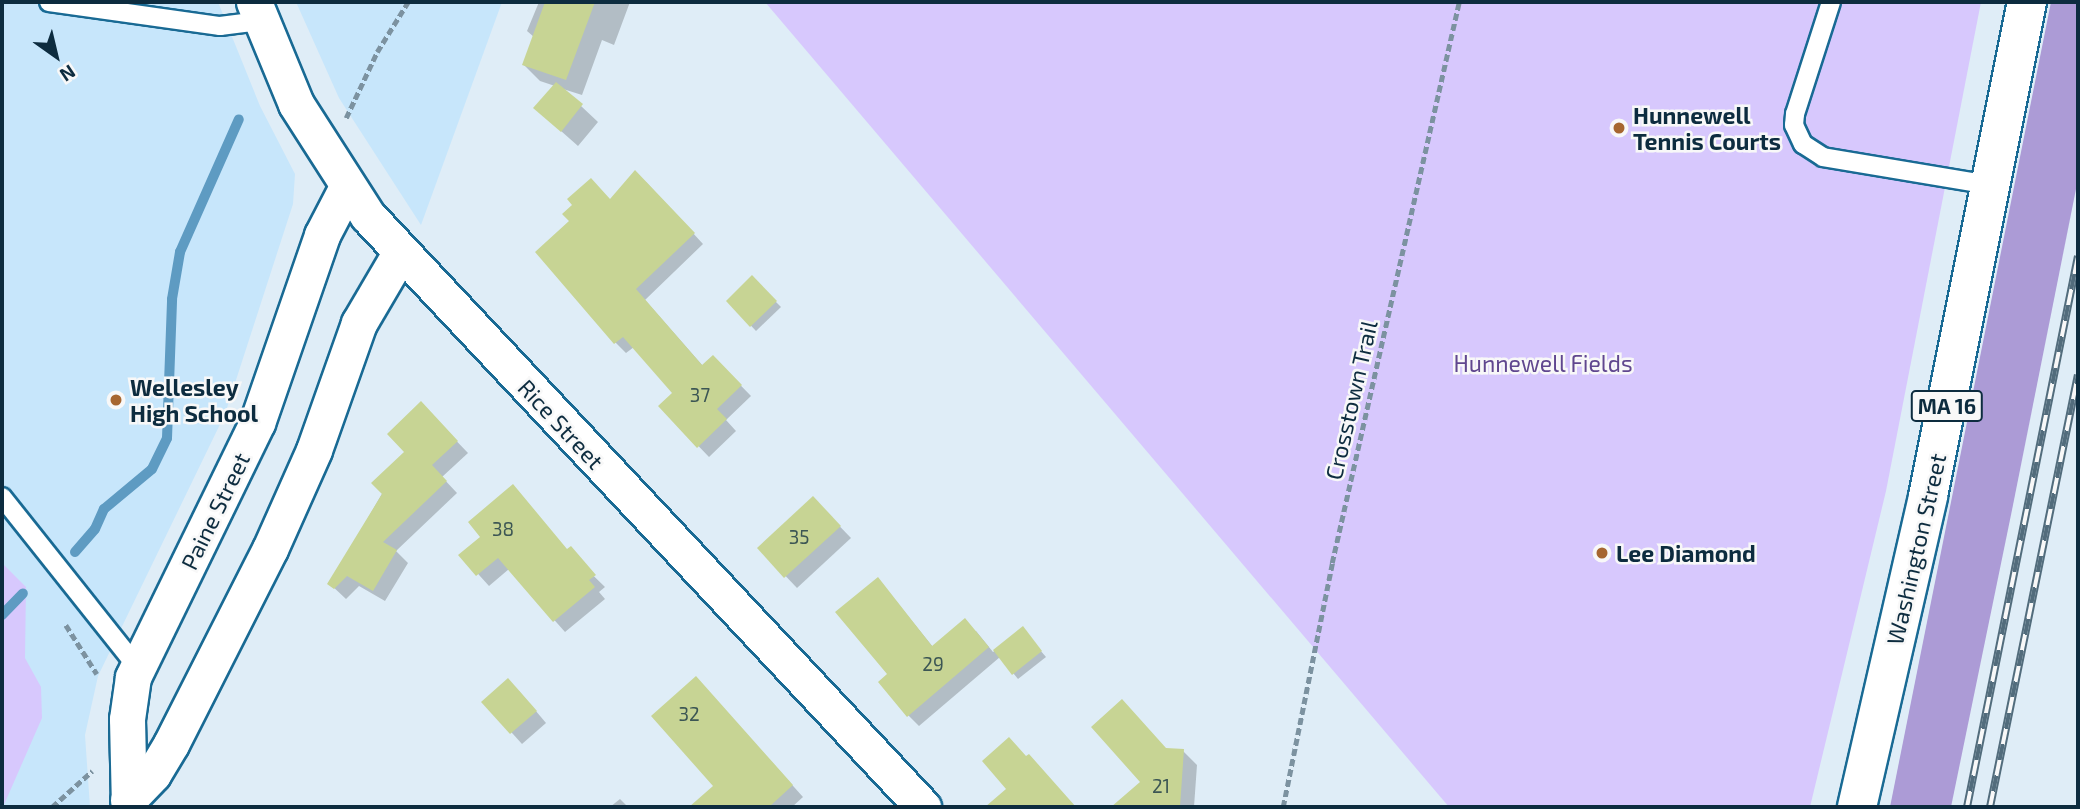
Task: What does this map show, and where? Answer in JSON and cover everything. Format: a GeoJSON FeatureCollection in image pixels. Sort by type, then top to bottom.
{"type":"FeatureCollection","features":[{"type":"Feature","properties":{"kind":"main road","name":"Washington Street"},"geometry":{"type":"LineString","coordinates":[[1857,807],[1928,496],[2027,2]]}},
{"type":"Feature","properties":{"kind":"street","name":"Rice Street"},"geometry":{"type":"LineString","coordinates":[[257,12],[288,88],[347,187],[400,253],[923,807]]}},
{"type":"Feature","properties":{"kind":"street","name":"Paine Street"},"geometry":{"type":"LineString","coordinates":[[128,804],[128,703],[137,667],[257,423],[322,236],[347,187]]}},
{"type":"Feature","properties":{"kind":"street","name":"Paine Street"},"geometry":{"type":"LineString","coordinates":[[128,804],[153,774],[170,744],[270,549],[314,450],[366,309],[400,253]]}},
{"type":"Feature","properties":{"kind":"lane"},"geometry":{"type":"LineString","coordinates":[[49,2],[219,26],[257,12]]}},
{"type":"Feature","properties":{"kind":"lane"},"geometry":{"type":"LineString","coordinates":[[1831,2],[1795,114],[1794,125],[1802,144],[1823,157],[1990,185]]}},
{"type":"Feature","properties":{"kind":"lane"},"geometry":{"type":"LineString","coordinates":[[2,497],[137,667]]}},
{"type":"Feature","properties":{"kind":"path"},"geometry":{"type":"LineString","coordinates":[[340,124],[408,2]]}},
{"type":"Feature","properties":{"kind":"path","name":"Crosstown Trail"},"geometry":{"type":"LineString","coordinates":[[1283,807],[1332,563],[1459,2]]}},
{"type":"Feature","properties":{"kind":"shaded area","name":"Wellesley High School"},"geometry":{"type":"Polygon","coordinates":[[[2,2],[218,2],[260,106],[295,174],[293,204],[225,414],[98,676],[85,735],[90,807],[2,807],[2,2]]]}},
{"type":"Feature","properties":{"kind":"shaded area"},"geometry":{"type":"Polygon","coordinates":[[[296,2],[502,2],[421,225],[339,98],[296,2]]]}},
{"type":"Feature","properties":{"kind":"shaded area"},"geometry":{"type":"Polygon","coordinates":[[[2051,2],[2078,2],[2078,179],[2012,510],[1951,807],[1890,807],[2051,2]]]}},
{"type":"Feature","properties":{"kind":"green space","name":"Hunnewell Fields"},"geometry":{"type":"Polygon","coordinates":[[[765,2],[1981,2],[1886,491],[1810,807],[1449,807],[765,2]]]}},
{"type":"Feature","properties":{"kind":"green space"},"geometry":{"type":"Polygon","coordinates":[[[2,563],[26,587],[25,658],[41,687],[42,718],[3,807],[2,563]]]}},
{"type":"Feature","properties":{"kind":"building"},"geometry":{"type":"Polygon","coordinates":[[[545,2],[595,2],[566,80],[522,65],[545,2]]]}},
{"type":"Feature","properties":{"kind":"building"},"geometry":{"type":"Polygon","coordinates":[[[556,82],[583,104],[561,132],[533,108],[556,82]]]}},
{"type":"Feature","properties":{"kind":"building"},"geometry":{"type":"Polygon","coordinates":[[[635,170],[695,233],[636,289],[702,365],[713,355],[742,385],[717,409],[727,419],[697,448],[658,406],[672,393],[623,337],[614,344],[535,252],[569,221],[562,214],[572,205],[567,199],[591,178],[610,199],[635,170]]]}},
{"type":"Feature","properties":{"kind":"building"},"geometry":{"type":"Polygon","coordinates":[[[752,275],[777,301],[750,327],[726,301],[752,275]]]}},
{"type":"Feature","properties":{"kind":"building"},"geometry":{"type":"Polygon","coordinates":[[[421,401],[458,441],[432,465],[447,481],[383,542],[397,550],[373,591],[347,576],[334,589],[327,584],[382,494],[371,483],[404,452],[387,434],[421,401]]]}},
{"type":"Feature","properties":{"kind":"building"},"geometry":{"type":"Polygon","coordinates":[[[513,484],[567,549],[571,546],[596,575],[589,580],[595,587],[553,622],[498,558],[476,576],[458,555],[480,537],[468,522],[513,484]]]}},
{"type":"Feature","properties":{"kind":"building"},"geometry":{"type":"Polygon","coordinates":[[[813,496],[841,526],[784,578],[757,548],[813,496]]]}},
{"type":"Feature","properties":{"kind":"building"},"geometry":{"type":"Polygon","coordinates":[[[878,577],[932,646],[965,618],[989,647],[907,717],[878,682],[887,674],[835,612],[878,577]]]}},
{"type":"Feature","properties":{"kind":"building"},"geometry":{"type":"Polygon","coordinates":[[[1023,626],[1042,651],[1012,675],[993,650],[1023,626]]]}},
{"type":"Feature","properties":{"kind":"building"},"geometry":{"type":"Polygon","coordinates":[[[696,676],[793,785],[769,807],[689,807],[713,786],[651,716],[696,676]]]}},
{"type":"Feature","properties":{"kind":"building"},"geometry":{"type":"Polygon","coordinates":[[[508,678],[537,711],[510,734],[481,702],[508,678]]]}},
{"type":"Feature","properties":{"kind":"building"},"geometry":{"type":"Polygon","coordinates":[[[1122,699],[1166,748],[1184,749],[1180,807],[1111,807],[1140,782],[1091,727],[1122,699]]]}},
{"type":"Feature","properties":{"kind":"building"},"geometry":{"type":"Polygon","coordinates":[[[1009,737],[1026,756],[1029,754],[1076,807],[985,807],[1006,789],[982,761],[1009,737]]]}},
{"type":"Feature","properties":{"kind":"waterway"},"geometry":{"type":"LineString","coordinates":[[75,552],[95,529],[104,509],[152,469],[167,438],[172,299],[180,252],[239,119]]}},
{"type":"Feature","properties":{"kind":"waterway"},"geometry":{"type":"LineString","coordinates":[[2,615],[23,593]]}},
{"type":"Feature","properties":{"kind":"railway"},"geometry":{"type":"LineString","coordinates":[[1967,807],[2078,256]]}},
{"type":"Feature","properties":{"kind":"railway"},"geometry":{"type":"LineString","coordinates":[[1990,807],[2078,375]]}},
{"type":"Feature","properties":{"kind":"place","name":"Hunnewell Tennis Courts"},"geometry":{"type":"Point","coordinates":[1619,128]}},
{"type":"Feature","properties":{"kind":"place","name":"Wellesley High School"},"geometry":{"type":"Point","coordinates":[116,400]}},
{"type":"Feature","properties":{"kind":"place","name":"Lee Diamond"},"geometry":{"type":"Point","coordinates":[1602,553]}}]}
